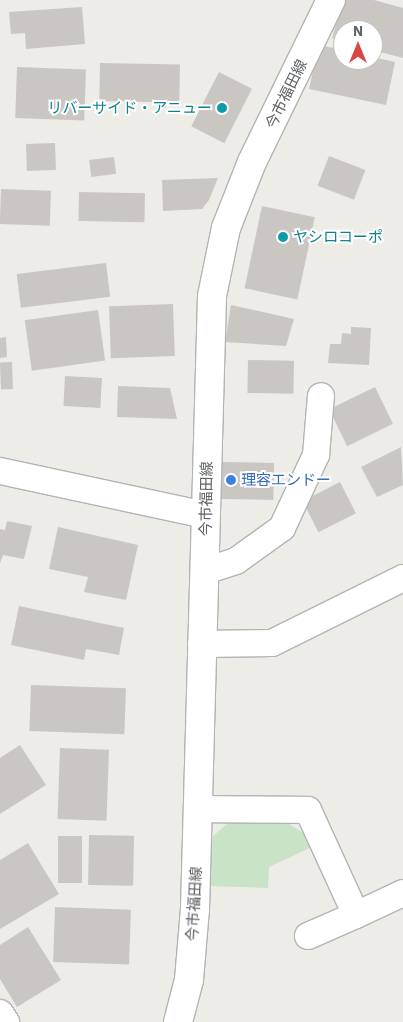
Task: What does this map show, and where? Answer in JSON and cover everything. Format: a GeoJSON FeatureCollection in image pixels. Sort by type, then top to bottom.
{"type":"FeatureCollection","features":[{"type":"Feature","properties":{"kind":"main road","name":"今市福田線"},"geometry":{"type":"LineString","coordinates":[[178,1022],[189,980],[198,809],[201,644],[205,571],[212,296],[226,228],[252,162],[331,0]]}},
{"type":"Feature","properties":{"kind":"street"},"geometry":{"type":"LineString","coordinates":[[205,571],[236,561],[282,528],[316,455],[321,396]]}},
{"type":"Feature","properties":{"kind":"street"},"geometry":{"type":"LineString","coordinates":[[0,471],[205,515]]}},
{"type":"Feature","properties":{"kind":"street"},"geometry":{"type":"LineString","coordinates":[[201,644],[272,642],[403,578]]}},
{"type":"Feature","properties":{"kind":"street"},"geometry":{"type":"LineString","coordinates":[[198,809],[308,810],[356,915]]}},
{"type":"Feature","properties":{"kind":"street"},"geometry":{"type":"LineString","coordinates":[[308,936],[403,893]]}},
{"type":"Feature","properties":{"kind":"street"},"geometry":{"type":"LineString","coordinates":[[0,1013],[6,1022]]}},
{"type":"Feature","properties":{"kind":"green space"},"geometry":{"type":"Polygon","coordinates":[[[284,821],[305,834],[312,847],[269,867],[268,888],[209,886],[211,838],[228,823],[284,821]]]}},
{"type":"Feature","properties":{"kind":"building"},"geometry":{"type":"Polygon","coordinates":[[[343,0],[374,0],[403,8],[403,58],[383,53],[383,20],[337,20],[343,0]]]}},
{"type":"Feature","properties":{"kind":"building"},"geometry":{"type":"Polygon","coordinates":[[[82,7],[85,44],[26,49],[25,33],[11,34],[9,12],[82,7]]]}},
{"type":"Feature","properties":{"kind":"building"},"geometry":{"type":"Polygon","coordinates":[[[319,45],[333,48],[333,70],[383,70],[383,59],[395,62],[386,105],[309,89],[319,45]]]}},
{"type":"Feature","properties":{"kind":"building"},"geometry":{"type":"Polygon","coordinates":[[[100,63],[180,64],[179,102],[99,101],[100,63]]]}},
{"type":"Feature","properties":{"kind":"building"},"geometry":{"type":"Polygon","coordinates":[[[17,67],[86,69],[84,120],[15,118],[17,67]]]}},
{"type":"Feature","properties":{"kind":"building","name":"リバーサイド・アニュー"},"geometry":{"type":"Polygon","coordinates":[[[219,72],[252,89],[224,143],[191,126],[219,72]]]}},
{"type":"Feature","properties":{"kind":"building"},"geometry":{"type":"Polygon","coordinates":[[[55,143],[56,170],[27,171],[26,144],[55,143]]]}},
{"type":"Feature","properties":{"kind":"building"},"geometry":{"type":"Polygon","coordinates":[[[329,156],[365,170],[354,200],[318,186],[329,156]]]}},
{"type":"Feature","properties":{"kind":"building"},"geometry":{"type":"Polygon","coordinates":[[[114,157],[116,174],[91,177],[89,160],[114,157]]]}},
{"type":"Feature","properties":{"kind":"building"},"geometry":{"type":"Polygon","coordinates":[[[218,178],[209,200],[202,209],[163,211],[162,180],[218,178]]]}},
{"type":"Feature","properties":{"kind":"building"},"geometry":{"type":"Polygon","coordinates":[[[1,189],[51,191],[50,226],[0,224],[1,189]]]}},
{"type":"Feature","properties":{"kind":"building"},"geometry":{"type":"Polygon","coordinates":[[[79,192],[145,193],[144,222],[78,221],[79,192]]]}},
{"type":"Feature","properties":{"kind":"building","name":"ヤシロコーポ"},"geometry":{"type":"Polygon","coordinates":[[[262,206],[315,217],[297,299],[245,288],[262,206]]]}},
{"type":"Feature","properties":{"kind":"building"},"geometry":{"type":"Polygon","coordinates":[[[106,263],[110,297],[21,308],[17,274],[106,263]]]}},
{"type":"Feature","properties":{"kind":"building"},"geometry":{"type":"Polygon","coordinates":[[[173,304],[175,356],[111,358],[109,306],[173,304]]]}},
{"type":"Feature","properties":{"kind":"building"},"geometry":{"type":"Polygon","coordinates":[[[231,305],[294,319],[286,346],[225,342],[231,305]]]}},
{"type":"Feature","properties":{"kind":"building"},"geometry":{"type":"Polygon","coordinates":[[[98,310],[105,361],[32,371],[25,320],[98,310]]]}},
{"type":"Feature","properties":{"kind":"building"},"geometry":{"type":"Polygon","coordinates":[[[351,327],[371,328],[369,365],[328,363],[330,344],[341,344],[342,333],[351,334],[351,327]]]}},
{"type":"Feature","properties":{"kind":"building"},"geometry":{"type":"Polygon","coordinates":[[[6,337],[7,357],[0,358],[0,338],[6,337]]]}},
{"type":"Feature","properties":{"kind":"building"},"geometry":{"type":"Polygon","coordinates":[[[248,360],[294,361],[293,394],[247,393],[248,360]]]}},
{"type":"Feature","properties":{"kind":"building"},"geometry":{"type":"Polygon","coordinates":[[[0,362],[12,362],[13,389],[1,389],[0,362]]]}},
{"type":"Feature","properties":{"kind":"building"},"geometry":{"type":"Polygon","coordinates":[[[65,376],[102,378],[100,408],[63,406],[65,376]]]}},
{"type":"Feature","properties":{"kind":"building"},"geometry":{"type":"Polygon","coordinates":[[[118,386],[170,388],[177,419],[117,417],[118,386]]]}},
{"type":"Feature","properties":{"kind":"building"},"geometry":{"type":"Polygon","coordinates":[[[375,387],[393,424],[347,446],[329,409],[375,387]]]}},
{"type":"Feature","properties":{"kind":"building"},"geometry":{"type":"Polygon","coordinates":[[[401,447],[403,485],[377,497],[361,467],[401,447]]]}},
{"type":"Feature","properties":{"kind":"building"},"geometry":{"type":"Polygon","coordinates":[[[222,462],[274,463],[273,500],[221,499],[222,462]]]}},
{"type":"Feature","properties":{"kind":"building"},"geometry":{"type":"Polygon","coordinates":[[[340,482],[356,513],[318,532],[303,501],[340,482]]]}},
{"type":"Feature","properties":{"kind":"building"},"geometry":{"type":"Polygon","coordinates":[[[7,521],[32,526],[24,559],[3,555],[0,563],[0,529],[5,530],[7,521]]]}},
{"type":"Feature","properties":{"kind":"building"},"geometry":{"type":"Polygon","coordinates":[[[58,527],[138,545],[126,600],[84,592],[88,577],[49,569],[58,527]]]}},
{"type":"Feature","properties":{"kind":"building"},"geometry":{"type":"Polygon","coordinates":[[[19,606],[124,628],[119,655],[86,649],[84,660],[11,645],[19,606]]]}},
{"type":"Feature","properties":{"kind":"building"},"geometry":{"type":"Polygon","coordinates":[[[31,685],[126,688],[124,734],[29,731],[31,685]]]}},
{"type":"Feature","properties":{"kind":"building"},"geometry":{"type":"Polygon","coordinates":[[[20,745],[46,785],[0,814],[0,758],[20,745]]]}},
{"type":"Feature","properties":{"kind":"building"},"geometry":{"type":"Polygon","coordinates":[[[60,748],[109,750],[106,821],[58,819],[60,748]]]}},
{"type":"Feature","properties":{"kind":"building"},"geometry":{"type":"Polygon","coordinates":[[[89,835],[134,836],[133,886],[88,885],[89,835]]]}},
{"type":"Feature","properties":{"kind":"building"},"geometry":{"type":"Polygon","coordinates":[[[58,836],[82,836],[82,883],[58,883],[58,836]]]}},
{"type":"Feature","properties":{"kind":"building"},"geometry":{"type":"Polygon","coordinates":[[[28,843],[59,894],[0,929],[0,860],[28,843]]]}},
{"type":"Feature","properties":{"kind":"building"},"geometry":{"type":"Polygon","coordinates":[[[55,907],[131,910],[129,965],[53,962],[55,907]]]}},
{"type":"Feature","properties":{"kind":"building"},"geometry":{"type":"Polygon","coordinates":[[[28,927],[61,980],[17,1007],[0,979],[0,945],[28,927]]]}},
{"type":"Feature","properties":{"kind":"place","name":"リバーサイド・アニュー"},"geometry":{"type":"Point","coordinates":[222,108]}},
{"type":"Feature","properties":{"kind":"place","name":"ヤシロコーポ"},"geometry":{"type":"Point","coordinates":[283,237]}},
{"type":"Feature","properties":{"kind":"place","name":"理容エンドー"},"geometry":{"type":"Point","coordinates":[231,480]}}]}
